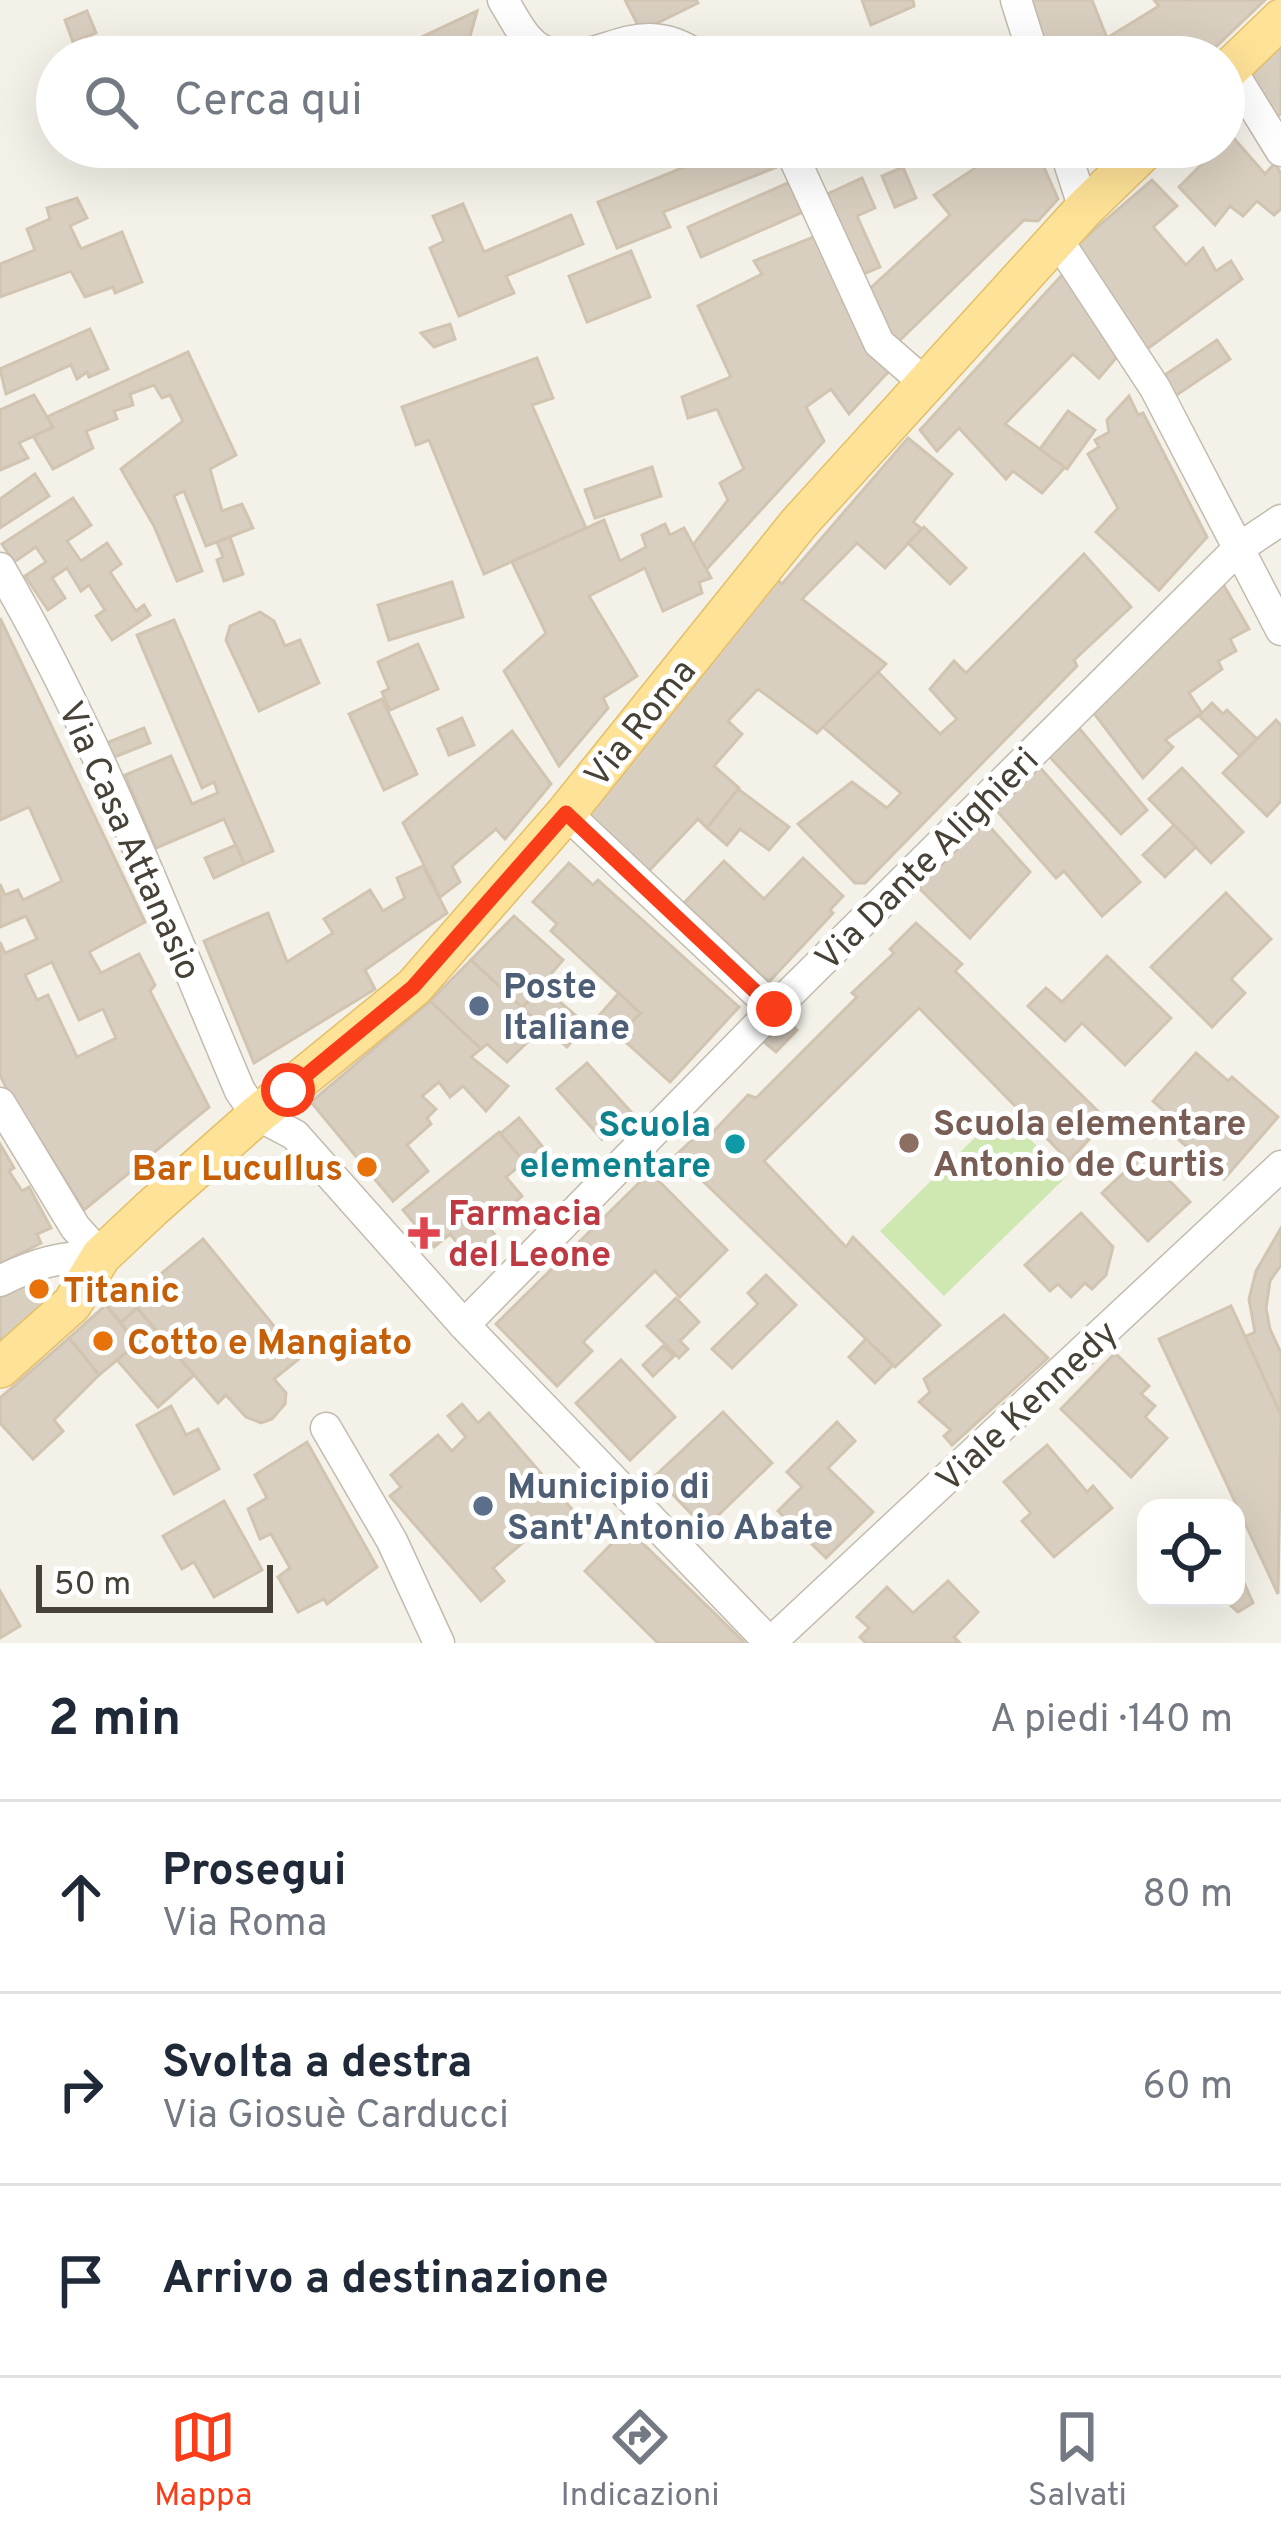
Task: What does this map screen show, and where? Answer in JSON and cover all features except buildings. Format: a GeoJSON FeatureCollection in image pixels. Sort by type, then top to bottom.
{"type":"FeatureCollection","features":[{"type":"Feature","properties":{"kind":"main road"},"geometry":{"type":"LineString","coordinates":[[1245,54],[1281,19]]}},
{"type":"Feature","properties":{"kind":"main road","name":"Via Roma"},"geometry":{"type":"LineString","coordinates":[[0,1368],[72,1304],[101,1256],[257,1114],[413,987],[566,813],[799,523],[1126,168]]}},
{"type":"Feature","properties":{"kind":"street"},"geometry":{"type":"LineString","coordinates":[[503,0],[525,36]]}},
{"type":"Feature","properties":{"kind":"street"},"geometry":{"type":"LineString","coordinates":[[1016,0],[1027,36]]}},
{"type":"Feature","properties":{"kind":"street"},"geometry":{"type":"LineString","coordinates":[[1245,98],[1281,151]]}},
{"type":"Feature","properties":{"kind":"street"},"geometry":{"type":"LineString","coordinates":[[799,168],[879,343],[926,384]]}},
{"type":"Feature","properties":{"kind":"street"},"geometry":{"type":"LineString","coordinates":[[1071,168],[1084,209]]}},
{"type":"Feature","properties":{"kind":"street"},"geometry":{"type":"LineString","coordinates":[[1057,239],[1155,388],[1281,629]]}},
{"type":"Feature","properties":{"kind":"street","name":"Via Dante Alighieri"},"geometry":{"type":"LineString","coordinates":[[464,1325],[774,1009],[1239,548],[1281,520]]}},
{"type":"Feature","properties":{"kind":"street","name":"Via Casa Attanasio"},"geometry":{"type":"LineString","coordinates":[[0,568],[93,746],[240,1091],[257,1114]]}},
{"type":"Feature","properties":{"kind":"street"},"geometry":{"type":"LineString","coordinates":[[566,813],[774,1009]]}},
{"type":"Feature","properties":{"kind":"street"},"geometry":{"type":"LineString","coordinates":[[0,1103],[75,1227],[101,1256]]}},
{"type":"Feature","properties":{"kind":"street"},"geometry":{"type":"LineString","coordinates":[[257,1114],[295,1135],[464,1325],[770,1643]]}},
{"type":"Feature","properties":{"kind":"street","name":"Viale Kennedy"},"geometry":{"type":"LineString","coordinates":[[770,1643],[1281,1166]]}},
{"type":"Feature","properties":{"kind":"street"},"geometry":{"type":"LineString","coordinates":[[0,1281],[32,1264],[62,1256],[101,1256]]}},
{"type":"Feature","properties":{"kind":"street"},"geometry":{"type":"LineString","coordinates":[[326,1428],[392,1541],[439,1643]]}},
{"type":"Feature","properties":{"kind":"green space"},"geometry":{"type":"Polygon","coordinates":[[[1002,1111],[1067,1176],[944,1296],[880,1231],[1002,1111]]]}},
{"type":"Feature","properties":{"kind":"place","name":"Poste Italiane"},"geometry":{"type":"Point","coordinates":[479,1006]}},
{"type":"Feature","properties":{"kind":"place","name":"Scuola elementare Antonio de Curtis"},"geometry":{"type":"Point","coordinates":[909,1143]}},
{"type":"Feature","properties":{"kind":"place","name":"Scuola elementare"},"geometry":{"type":"Point","coordinates":[735,1144]}},
{"type":"Feature","properties":{"kind":"place","name":"Bar Lucullus"},"geometry":{"type":"Point","coordinates":[367,1167]}},
{"type":"Feature","properties":{"kind":"place","name":"Farmacia del Leone"},"geometry":{"type":"Point","coordinates":[424,1233]}},
{"type":"Feature","properties":{"kind":"place","name":"Titanic"},"geometry":{"type":"Point","coordinates":[39,1289]}},
{"type":"Feature","properties":{"kind":"place","name":"Cotto e Mangiato"},"geometry":{"type":"Point","coordinates":[103,1341]}},
{"type":"Feature","properties":{"kind":"place","name":"Municipio di Sant'Antonio Abate"},"geometry":{"type":"Point","coordinates":[483,1506]}},
{"type":"Feature","properties":{"kind":"route"},"geometry":{"type":"LineString","coordinates":[[288,1090],[413,987],[566,813],[774,1009]]}}]}
